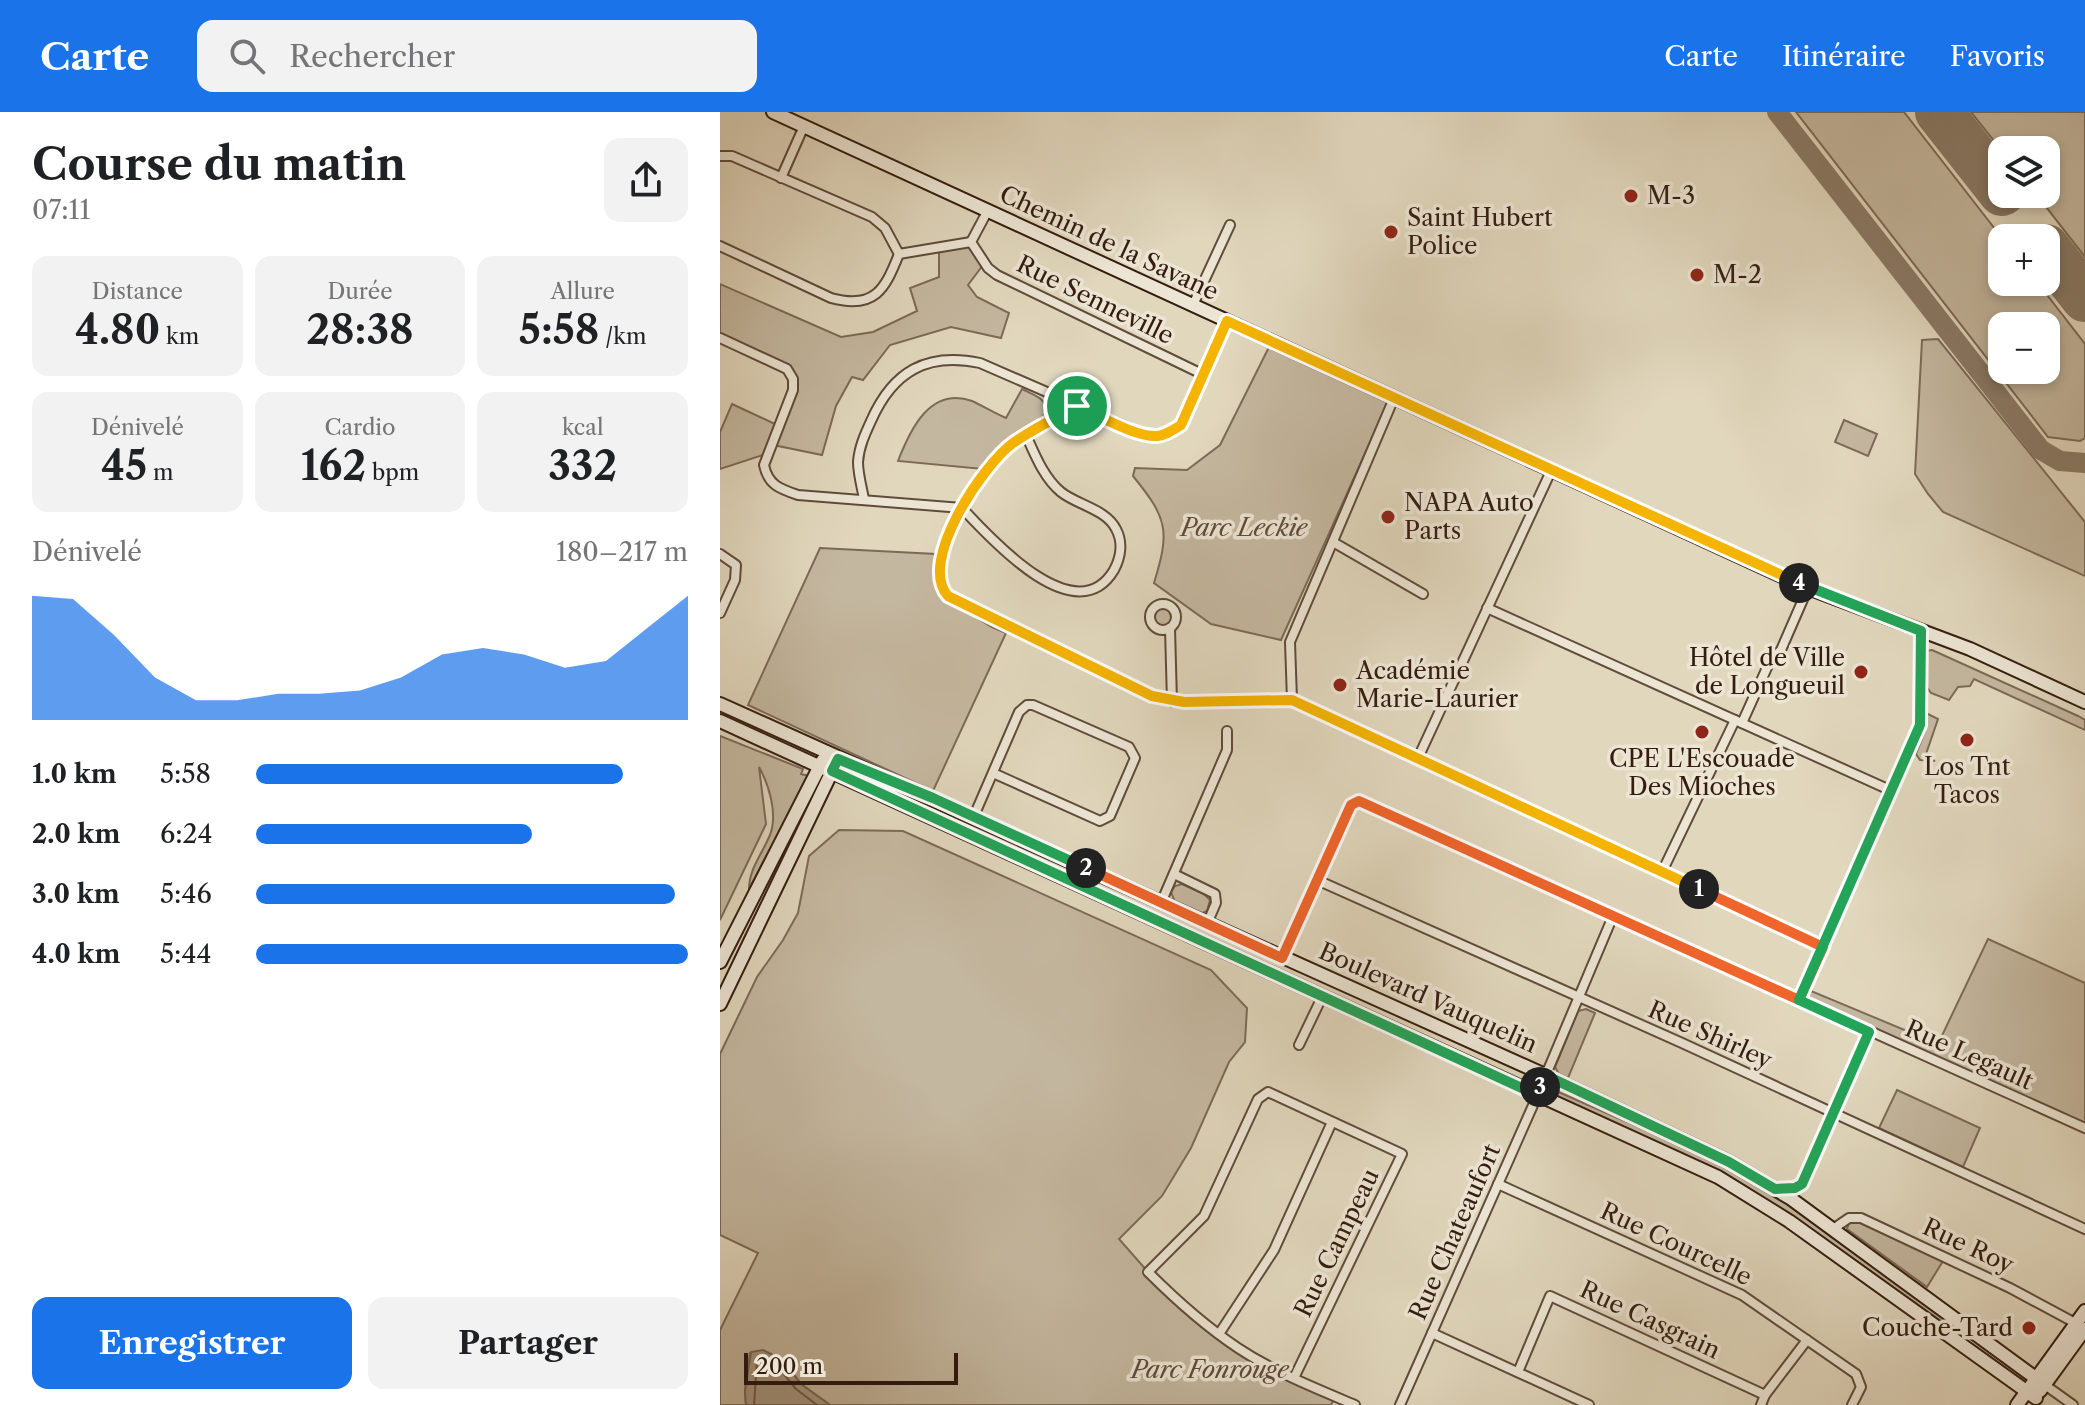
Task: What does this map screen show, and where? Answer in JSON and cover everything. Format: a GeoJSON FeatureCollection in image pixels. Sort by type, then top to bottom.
{"type":"FeatureCollection","features":[{"type":"Feature","properties":{"kind":"street","name":"Chemin de la Savane"},"geometry":{"type":"LineString","coordinates":[[773,112],[1808,588],[1970,649],[2085,702]]}},
{"type":"Feature","properties":{"kind":"street"},"geometry":{"type":"LineString","coordinates":[[781,178],[804,126]]}},
{"type":"Feature","properties":{"kind":"street"},"geometry":{"type":"LineString","coordinates":[[720,156],[732,156],[872,217],[885,228],[899,254]]}},
{"type":"Feature","properties":{"kind":"street"},"geometry":{"type":"LineString","coordinates":[[899,254],[971,242],[987,212]]}},
{"type":"Feature","properties":{"kind":"street"},"geometry":{"type":"LineString","coordinates":[[1193,305],[1230,225]]}},
{"type":"Feature","properties":{"kind":"street","name":"Rue Senneville"},"geometry":{"type":"LineString","coordinates":[[971,242],[988,268],[997,275],[1202,374]]}},
{"type":"Feature","properties":{"kind":"street"},"geometry":{"type":"LineString","coordinates":[[720,246],[831,298],[846,302],[873,296],[887,284],[899,254]]}},
{"type":"Feature","properties":{"kind":"street"},"geometry":{"type":"LineString","coordinates":[[864,499],[858,464],[862,442],[881,399],[918,365],[958,358],[980,363],[1141,433],[1158,436],[1181,425],[1227,321]]}},
{"type":"Feature","properties":{"kind":"street"},"geometry":{"type":"LineString","coordinates":[[720,338],[787,369],[793,379],[793,390],[764,465],[767,476],[776,487],[798,495],[962,508],[1001,549],[1045,581],[1078,590],[1101,584],[1112,573],[1121,549],[1116,529],[1103,515],[1070,499],[1058,489],[1048,477],[1026,435]]}},
{"type":"Feature","properties":{"kind":"street"},"geometry":{"type":"LineString","coordinates":[[1292,700],[1290,642],[1394,398]]}},
{"type":"Feature","properties":{"kind":"street"},"geometry":{"type":"LineString","coordinates":[[1077,406],[1026,435],[995,460],[962,508],[940,558],[939,581],[948,596],[1152,696],[1172,702],[1292,700],[1823,947]]}},
{"type":"Feature","properties":{"kind":"street"},"geometry":{"type":"LineString","coordinates":[[1418,758],[1551,471]]}},
{"type":"Feature","properties":{"kind":"street"},"geometry":{"type":"LineString","coordinates":[[1333,542],[1423,594]]}},
{"type":"Feature","properties":{"kind":"street"},"geometry":{"type":"LineString","coordinates":[[720,554],[736,565],[737,572],[720,613]]}},
{"type":"Feature","properties":{"kind":"street"},"geometry":{"type":"LineString","coordinates":[[1662,872],[1770,661],[1781,650],[1808,588]]}},
{"type":"Feature","properties":{"kind":"street"},"geometry":{"type":"LineString","coordinates":[[1487,608],[1892,791]]}},
{"type":"Feature","properties":{"kind":"street"},"geometry":{"type":"LineString","coordinates":[[1170,628],[1172,702]]}},
{"type":"Feature","properties":{"kind":"street"},"geometry":{"type":"LineString","coordinates":[[1799,1000],[1920,725],[1921,631]]}},
{"type":"Feature","properties":{"kind":"street","name":"Boulevard Vauquelin"},"geometry":{"type":"LineString","coordinates":[[720,704],[1545,1075],[1729,1162],[1833,1229],[2041,1382]]}},
{"type":"Feature","properties":{"kind":"street"},"geometry":{"type":"LineString","coordinates":[[974,816],[1019,712],[1027,705],[1129,747],[1135,758],[1110,816],[1100,821],[993,773]]}},
{"type":"Feature","properties":{"kind":"street","name":"Boulevard Vauquelin"},"geometry":{"type":"LineString","coordinates":[[720,721],[1706,1172],[1762,1202],[2034,1400]]}},
{"type":"Feature","properties":{"kind":"street"},"geometry":{"type":"LineString","coordinates":[[1161,903],[1227,750],[1227,731]]}},
{"type":"Feature","properties":{"kind":"street"},"geometry":{"type":"LineString","coordinates":[[720,1004],[832,756]]}},
{"type":"Feature","properties":{"kind":"street"},"geometry":{"type":"LineString","coordinates":[[720,962],[826,769]]}},
{"type":"Feature","properties":{"kind":"street","name":"Rue Legault"},"geometry":{"type":"LineString","coordinates":[[1317,880],[1351,805],[1362,802],[2085,1128]]}},
{"type":"Feature","properties":{"kind":"street"},"geometry":{"type":"LineString","coordinates":[[1174,874],[1215,894],[1216,903],[1207,924]]}},
{"type":"Feature","properties":{"kind":"street"},"geometry":{"type":"LineString","coordinates":[[1282,958],[1317,880]]}},
{"type":"Feature","properties":{"kind":"street","name":"Rue Shirley"},"geometry":{"type":"LineString","coordinates":[[1317,880],[2085,1229]]}},
{"type":"Feature","properties":{"kind":"street","name":"Rue Chateaufort"},"geometry":{"type":"LineString","coordinates":[[1400,1405],[1613,916]]}},
{"type":"Feature","properties":{"kind":"street","name":"Boulevard Vauquelin"},"geometry":{"type":"LineString","coordinates":[[1299,1045],[1323,995]]}},
{"type":"Feature","properties":{"kind":"street"},"geometry":{"type":"LineString","coordinates":[[1775,1189],[1795,1188],[1802,1184],[1869,1032]]}},
{"type":"Feature","properties":{"kind":"street","name":"Rue Campeau"},"geometry":{"type":"LineString","coordinates":[[1219,1334],[1190,1313],[1148,1272],[1204,1216],[1258,1099],[1268,1092],[1402,1154],[1294,1378]]}},
{"type":"Feature","properties":{"kind":"street"},"geometry":{"type":"LineString","coordinates":[[1332,1122],[1274,1250],[1219,1334],[1294,1378],[1355,1405]]}},
{"type":"Feature","properties":{"kind":"street","name":"Rue Courcelle"},"geometry":{"type":"LineString","coordinates":[[1498,1184],[1742,1295],[1856,1374],[1861,1387],[1852,1405]]}},
{"type":"Feature","properties":{"kind":"street","name":"Rue Roy"},"geometry":{"type":"LineString","coordinates":[[1833,1229],[1849,1218],[1861,1218],[2023,1294],[2082,1327]]}},
{"type":"Feature","properties":{"kind":"street","name":"Rue Casgrain"},"geometry":{"type":"LineString","coordinates":[[1518,1372],[1550,1296],[1765,1395]]}},
{"type":"Feature","properties":{"kind":"street"},"geometry":{"type":"LineString","coordinates":[[2005,1377],[2015,1405],[2034,1400],[2041,1382],[2082,1327],[2085,1311]]}},
{"type":"Feature","properties":{"kind":"street"},"geometry":{"type":"LineString","coordinates":[[1432,1333],[1589,1405]]}},
{"type":"Feature","properties":{"kind":"street"},"geometry":{"type":"LineString","coordinates":[[1761,1405],[1765,1395],[1807,1340]]}},
{"type":"Feature","properties":{"kind":"street"},"geometry":{"type":"LineString","coordinates":[[2041,1382],[2073,1405]]}},
{"type":"Feature","properties":{"kind":"green space"},"geometry":{"type":"Polygon","coordinates":[[[1796,112],[1904,112],[1991,224],[1988,224],[1988,296],[2048,296],[2085,344],[2085,438],[2080,441],[2048,437],[2007,384],[2060,384],[2060,312],[1988,312],[1988,360],[1796,112]]]}},
{"type":"Feature","properties":{"kind":"green space"},"geometry":{"type":"Polygon","coordinates":[[[1971,112],[2085,112],[2085,257],[2047,208],[2060,208],[2060,136],[1990,136],[1971,112]]]}},
{"type":"Feature","properties":{"kind":"green space"},"geometry":{"type":"Polygon","coordinates":[[[974,246],[983,265],[968,285],[977,297],[1009,313],[1001,338],[951,327],[890,345],[863,380],[852,377],[836,406],[822,455],[773,445],[796,388],[789,367],[720,334],[720,284],[841,337],[873,332],[917,311],[910,288],[939,277],[939,251],[974,246]]]}},
{"type":"Feature","properties":{"kind":"green space"},"geometry":{"type":"Polygon","coordinates":[[[1938,339],[2085,522],[2085,576],[1943,512],[1915,474],[1922,340],[1938,339]]]}},
{"type":"Feature","properties":{"kind":"green space","name":"Parc Leckie"},"geometry":{"type":"Polygon","coordinates":[[[1270,345],[1390,398],[1281,640],[1211,624],[1154,583],[1164,538],[1163,526],[1153,504],[1133,476],[1135,468],[1187,470],[1220,445],[1270,345]]]}},
{"type":"Feature","properties":{"kind":"green space"},"geometry":{"type":"Polygon","coordinates":[[[1022,389],[1043,401],[1046,414],[1004,445],[983,469],[898,461],[916,424],[933,405],[957,398],[972,401],[1006,418],[1022,389]]]}},
{"type":"Feature","properties":{"kind":"green space"},"geometry":{"type":"Polygon","coordinates":[[[732,404],[775,424],[763,455],[720,469],[720,432],[732,404]]]}},
{"type":"Feature","properties":{"kind":"green space"},"geometry":{"type":"Polygon","coordinates":[[[1844,420],[1877,434],[1868,456],[1835,442],[1844,420]]]}},
{"type":"Feature","properties":{"kind":"green space"},"geometry":{"type":"Polygon","coordinates":[[[820,548],[936,554],[941,596],[1006,633],[933,791],[748,705],[820,548]]]}},
{"type":"Feature","properties":{"kind":"green space"},"geometry":{"type":"Polygon","coordinates":[[[1164,606],[1171,609],[1174,616],[1171,623],[1164,626],[1157,623],[1154,616],[1157,609],[1164,606]]]}},
{"type":"Feature","properties":{"kind":"green space"},"geometry":{"type":"Polygon","coordinates":[[[1932,650],[2078,716],[2085,720],[2085,730],[1974,679],[1970,686],[1958,687],[1949,700],[1931,693],[1926,686],[1925,651],[1932,650]]]}},
{"type":"Feature","properties":{"kind":"green space"},"geometry":{"type":"Polygon","coordinates":[[[1926,713],[1938,719],[1925,757],[1935,761],[1920,760],[1916,754],[1925,731],[1926,713]]]}},
{"type":"Feature","properties":{"kind":"green space"},"geometry":{"type":"Polygon","coordinates":[[[720,736],[803,769],[801,774],[809,776],[749,889],[754,868],[770,835],[773,818],[769,791],[759,767],[766,824],[720,920],[720,736]]]}},
{"type":"Feature","properties":{"kind":"green space","name":"Parc Fonrouge"},"geometry":{"type":"Polygon","coordinates":[[[839,830],[903,831],[1211,970],[1247,1008],[1245,1042],[1229,1062],[1191,1148],[1162,1196],[1119,1239],[1148,1272],[1240,1349],[1335,1397],[1331,1405],[830,1405],[801,1384],[783,1360],[750,1353],[746,1405],[720,1405],[720,1330],[758,1253],[720,1235],[720,1054],[757,977],[798,913],[809,856],[839,830]]]}},
{"type":"Feature","properties":{"kind":"green space"},"geometry":{"type":"Polygon","coordinates":[[[1182,884],[1210,900],[1207,911],[1200,914],[1175,902],[1171,892],[1175,886],[1182,884]]]}},
{"type":"Feature","properties":{"kind":"green space"},"geometry":{"type":"Polygon","coordinates":[[[1988,939],[2085,983],[2085,1123],[1799,1000],[1804,988],[1938,1044],[1988,939]]]}},
{"type":"Feature","properties":{"kind":"green space"},"geometry":{"type":"Polygon","coordinates":[[[1586,1009],[1595,1013],[1568,1078],[1559,1074],[1555,1067],[1578,1011],[1586,1009]]]}},
{"type":"Feature","properties":{"kind":"green space"},"geometry":{"type":"Polygon","coordinates":[[[1897,1090],[1980,1128],[1963,1167],[1879,1128],[1897,1090]]]}},
{"type":"Feature","properties":{"kind":"green space"},"geometry":{"type":"Polygon","coordinates":[[[1556,1091],[1717,1161],[1797,1208],[1947,1319],[1946,1323],[1943,1325],[1791,1216],[1554,1097],[1556,1091]]]}},
{"type":"Feature","properties":{"kind":"green space"},"geometry":{"type":"Polygon","coordinates":[[[1857,1221],[1943,1261],[1927,1287],[1847,1229],[1849,1222],[1857,1221]]]}},
{"type":"Feature","properties":{"kind":"water"},"geometry":{"type":"Polygon","coordinates":[[[763,1350],[783,1360],[801,1384],[830,1405],[746,1405],[751,1352],[763,1350]]]}},
{"type":"Feature","properties":{"kind":"taxiway"},"geometry":{"type":"LineString","coordinates":[[1777,112],[2041,450],[2060,461],[2085,463]]}},
{"type":"Feature","properties":{"kind":"runway"},"geometry":{"type":"LineString","coordinates":[[1939,112],[1988,174]]}},
{"type":"Feature","properties":{"kind":"runway"},"geometry":{"type":"LineString","coordinates":[[2060,266],[2085,298]]}},
{"type":"Feature","properties":{"kind":"place","name":"M-3"},"geometry":{"type":"Point","coordinates":[1631,196]}},
{"type":"Feature","properties":{"kind":"place","name":"Saint Hubert Police"},"geometry":{"type":"Point","coordinates":[1391,232]}},
{"type":"Feature","properties":{"kind":"place","name":"M-2"},"geometry":{"type":"Point","coordinates":[1697,275]}},
{"type":"Feature","properties":{"kind":"place","name":"NAPA Auto Parts"},"geometry":{"type":"Point","coordinates":[1388,517]}},
{"type":"Feature","properties":{"kind":"place","name":"Hôtel de Ville de Longueuil"},"geometry":{"type":"Point","coordinates":[1861,672]}},
{"type":"Feature","properties":{"kind":"place","name":"Académie Marie-Laurier"},"geometry":{"type":"Point","coordinates":[1340,685]}},
{"type":"Feature","properties":{"kind":"place","name":"CPE L'Escouade Des Mioches"},"geometry":{"type":"Point","coordinates":[1702,732]}},
{"type":"Feature","properties":{"kind":"place","name":"Los Tnt Tacos"},"geometry":{"type":"Point","coordinates":[1967,740]}},
{"type":"Feature","properties":{"kind":"place","name":"Couche-Tard"},"geometry":{"type":"Point","coordinates":[2029,1328]}},
{"type":"Feature","properties":{"kind":"route"},"geometry":{"type":"LineString","coordinates":[[1077,406],[1012,444],[995,460],[962,508],[940,558],[939,581],[948,596],[1152,696],[1172,702],[1292,700],[1823,947],[1799,1000],[1359,801],[1351,805],[1282,958],[933,798],[838,759],[832,771],[1537,1095],[1545,1075],[1729,1162],[1775,1189],[1801,1186],[1869,1032],[1799,1000],[1804,988],[1823,947],[1891,794],[1920,725],[1921,631],[1808,588],[1227,321],[1181,425],[1170,432],[1158,436],[1141,433],[1077,406]]}}]}
